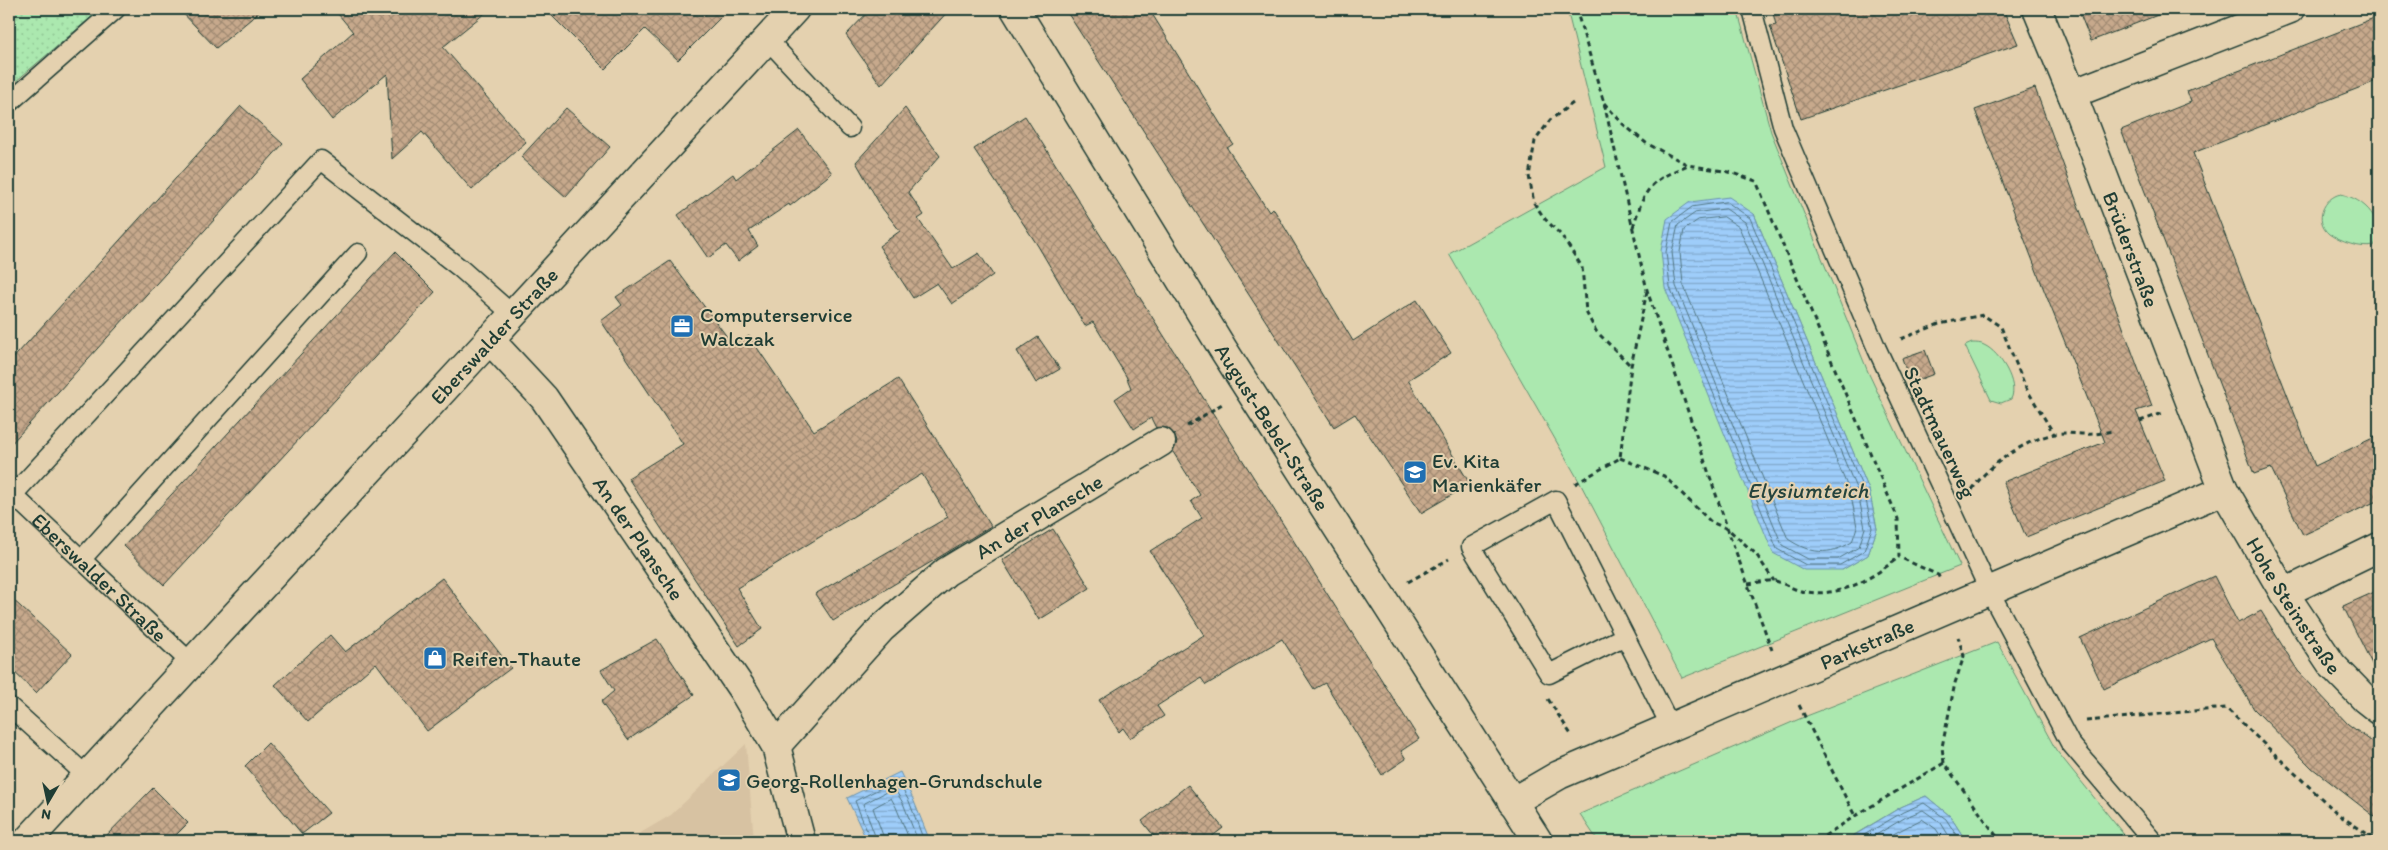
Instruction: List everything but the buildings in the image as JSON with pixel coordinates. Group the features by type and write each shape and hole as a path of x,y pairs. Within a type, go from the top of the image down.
{"street":[{"name":"Eberswalder Straße","path":"27,841 794,9"},
{"name":"August-Bebel-Straße","path":"1015,9 1223,349 1538,841"},
{"name":"Brüderstraße","path":"2037,9 2072,94 2224,490"},
{"path":"2072,94 2290,9"},
{"name":"An der Plansche","path":"489,339 544,398 744,692 776,746 801,841"},
{"name":"An der Plansche","path":"776,746 882,628 946,572 1162,442"},
{"name":"Parkstraße","path":"1512,802 1559,775 1588,762 2224,490"},
{"name":"Hohe Steinstraße","path":"2224,490 2284,593 2332,665 2365,699 2379,710"},
{"path":"2284,593 2379,547"}],"lane":[{"path":"9,103 116,9"},
{"name":"Stadtmauerweg","path":"1752,9 1783,128 1877,349 1989,590 2070,744 2153,841"},
{"path":"766,38 850,128"},
{"path":"11,493 322,160 460,268 512,314"},
{"path":"81,560 358,253"},
{"name":"Eberswalder Straße","path":"11,493 191,662"},
{"path":"1625,636 1549,674 1471,547 1556,500 1625,636 1671,727"},
{"path":"9,706 88,777"}],"path":[{"path":"1576,9 1604,103 1647,290 1769,645"},
{"path":"1573,103 1550,120 1534,141 1529,176 1534,202 1545,219 1562,236 1582,267 1586,312 1596,331 1631,366"},
{"path":"1604,103 1623,124 1646,143 1688,164 1728,172 1756,182 1898,519 1899,557"},
{"path":"1632,229 1642,197 1659,177 1688,164"},
{"path":"1620,458 1631,366 1647,290"},
{"path":"1877,349 1939,324 1983,315 2001,327 2026,388 2054,434"},
{"path":"1162,442 1225,402"},
{"path":"1955,518 1976,484 2003,457 2054,434 2089,435 2114,431"},
{"path":"1620,458 1664,476 1712,522 1728,529 1756,554 1774,581"},
{"path":"1556,500 1579,481 1620,458"},
{"path":"1382,597 1471,547"},
{"path":"1899,557 1938,575"},
{"path":"1748,584 1774,581 1799,591 1819,593 1845,589 1874,577 1899,557"},
{"path":"1964,656 1955,683 1942,747 1944,763 2000,841"},
{"path":"1549,674 1548,699 1588,762"},
{"path":"2064,732 2082,721 2226,708 2339,815 2378,841"},
{"path":"1804,716 1855,816"},
{"path":"1818,841 1855,816 1944,763"}],"shaded area":[{"name":"Georg-Rollenhagen-Grundschule","path":"746,744 754,841 627,841 671,815"}],"green space":[{"path":"9,9 101,9 9,87"},
{"path":"1567,9 1737,9 1771,132 1868,372 1960,566 1682,678 1579,481 1449,254 1606,167","holes":["1754,214 1869,490 1877,529 1868,555 1842,570"]},
{"path":"2341,194 2358,201 2371,212 2378,228 2374,246 2363,247 2345,242 2329,234 2324,229 2321,216 2323,210 2330,200"},
{"path":"1972,343 1981,344 1990,349 2002,361 2012,385 2013,393 2011,399 2001,403 1991,400 1965,346"},
{"path":"1997,642 2056,750 2129,841 1966,841 1950,816 1926,796 1901,807 1844,841 1598,841 1580,814 1804,717"}],"water":[{"name":"Elysiumteich","path":"1729,197 1754,214 1869,490 1877,529 1868,555 1842,570 1804,570 1773,553 1665,288 1661,251 1667,219 1690,202"},
{"path":"900,772 930,841 867,841 847,798"},
{"path":"1926,796 1950,816 1966,841 1845,841 1901,807"}],"place":[{"name":"Computerservice Walczak","path":"682,326"},
{"name":"Ev. Kita Marienkäfer","path":"1415,472"},
{"name":"Reifen-Thaute","path":"435,658"},
{"name":"Georg-Rollenhagen-Grundschule","path":"729,780"}]}
